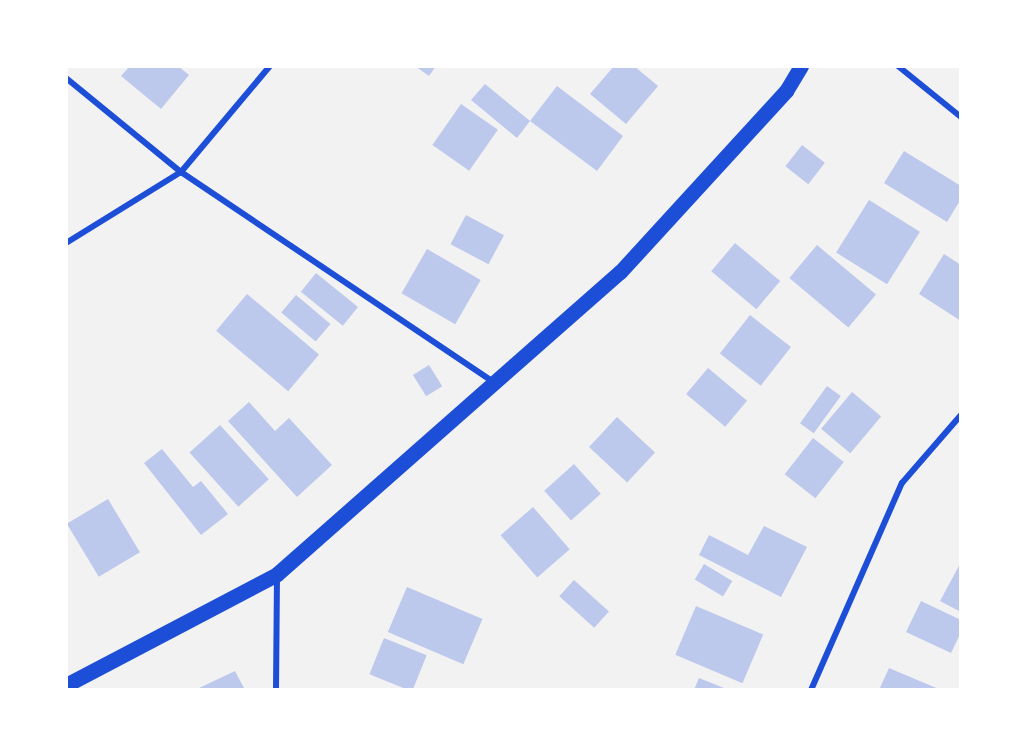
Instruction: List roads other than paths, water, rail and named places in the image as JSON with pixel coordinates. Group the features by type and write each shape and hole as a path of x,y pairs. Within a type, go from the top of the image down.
{"main road":[{"path":"66,685 277,574 620,272 786,91 801,66"}],"street":[{"path":"66,243 181,172 270,66"},
{"path":"898,66 961,117"},
{"path":"66,78 181,172 495,383"},
{"path":"811,690 902,483 961,415"},
{"path":"276,690 277,574"}]}
